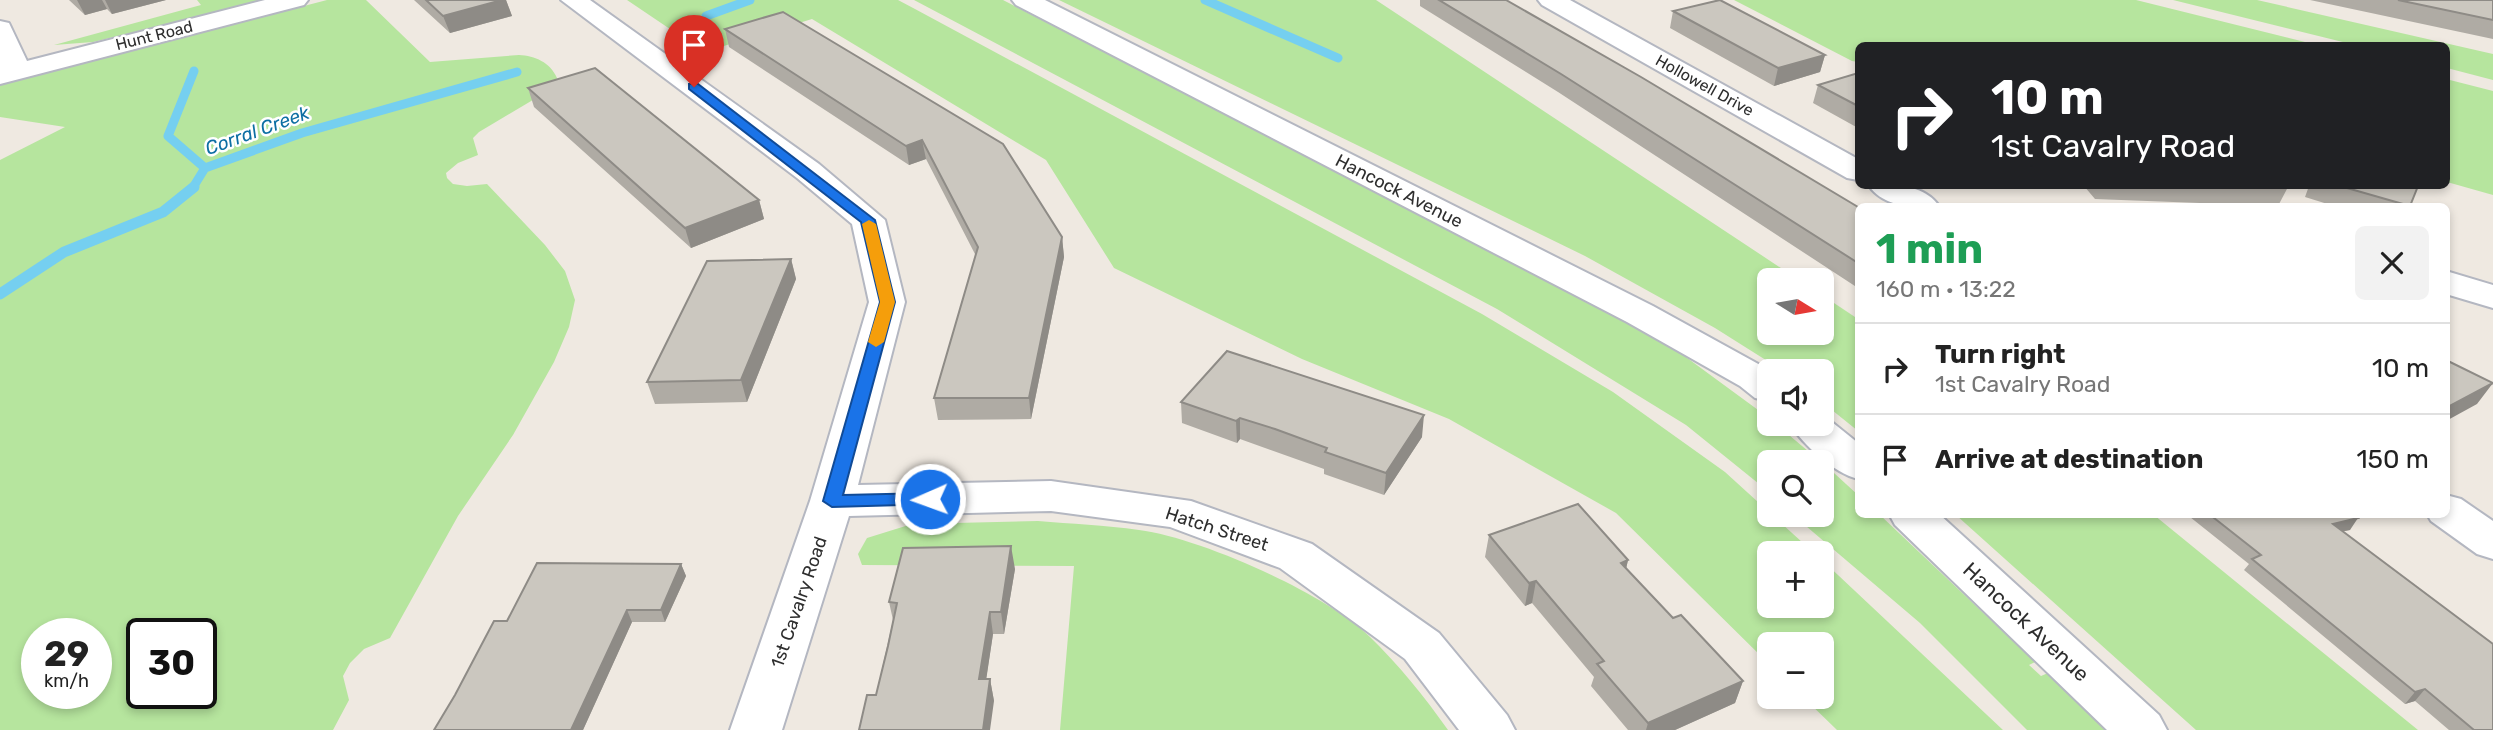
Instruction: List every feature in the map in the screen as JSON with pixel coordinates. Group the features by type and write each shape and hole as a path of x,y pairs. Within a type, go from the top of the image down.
{"street":[{"name":"Hunt Road","path":"6,73 295,0"},
{"name":"1st Cavalry Road","path":"574,0 798,163 868,220 887,302 832,501 756,730"},
{"name":"Hancock Avenue","path":"1025,0 1640,314 1757,379"},
{"name":"Hollowell Drive","path":"1551,0 1855,169"},
{"path":"0,29 13,59 6,73"},
{"path":"1891,189 1917,203"},
{"path":"2450,283 2493,297"},
{"path":"1824,436 1855,462"},
{"name":"Hatch Street","path":"832,501 1051,496 1175,512 1296,556 1422,646 1489,730"},
{"path":"2450,513 2493,543"},
{"name":"Hancock Avenue","path":"1916,518 2141,730"}],"green space":[{"path":"197,0 266,0 93,42 54,45 201,5"},
{"path":"327,0 366,0 430,62 519,55 536,58 554,72 557,78 553,88 479,132 473,138 478,155 458,163 446,173 453,184 487,184 545,245 565,271 575,300 569,327 554,362 513,435 458,516 390,638 364,649 350,663 343,676 349,700 333,730 0,730 0,160 65,127 0,117 0,85"},
{"path":"627,0 898,0 1482,314 1613,392 1725,472 1757,501 1757,527 1785,527 1801,541 1757,541 1757,618 1834,618 1834,571 2003,730 1837,730 1815,709 1834,709 1834,632 1757,632 1757,652 1616,513 1449,419 1302,359 1114,268 1046,160 812,19 704,52"},
{"path":"914,0 1003,0 1463,237 1467,235 1679,352 1757,409 1757,436 1790,436 1807,450 1757,450 1757,482 1686,425 1497,309"},
{"path":"1059,0 1376,0 1781,268 1757,268 1757,345 1834,345 1834,303 1855,317 1855,429 1834,412 1834,359 1764,359 1715,328 1585,256"},
{"path":"1734,0 2136,0 2305,42 1855,42 1855,62"},
{"path":"2173,0 2257,0 2441,42 2343,42"},
{"path":"2450,44 2493,54 2493,80 2450,69"},
{"path":"2450,80 2493,91 2493,195 2450,183"},
{"path":"1834,473 1855,492 1855,518 1883,518 2035,662 2029,665 2041,676 2048,673 2106,730 2027,730 1920,623 1834,550 1834,541 1824,541 1807,527 1834,527"},
{"path":"1959,518 2158,518 2418,730 2196,730"},
{"path":"1038,521 1126,528 1165,535 1227,556 1293,586 1349,619 1369,636 1411,681 1448,730 1060,730 1074,566 862,565 858,554 867,538 912,524"}],"building":[{"path":"426,0 502,0 443,16"},
{"path":"1439,0 1506,0 1855,205 1855,261 1561,74"},
{"path":"1720,0 1825,55 1778,68 1673,11"},
{"path":"2398,0 2493,0 2493,20"},
{"path":"783,12 1003,144 1062,237 1029,398 934,398 978,247 922,140 906,146 725,29"},
{"path":"595,68 759,200 685,228 528,88"},
{"path":"1855,74 1855,104 1818,85"},
{"path":"2350,189 2417,189 2411,203 2400,203"},
{"path":"791,259 741,380 647,382 707,261"},
{"path":"1227,351 1424,415 1386,473 1325,452 1327,448 1275,429 1240,418 1236,421 1181,402"},
{"path":"2450,362 2493,383 2450,406"},
{"path":"1578,504 1628,560 1621,563 1673,618 1681,615 1743,681 1648,723 1597,664 1604,661 1536,581 1529,583 1489,535"},
{"path":"2214,518 2358,518 2333,524 2493,644 2493,730 2474,730 2425,689 2415,692 2252,559 2261,555"},
{"path":"1011,546 1001,612 990,612 979,679 990,679 983,730 859,730 867,695 876,695 888,646 897,603 889,602 903,548"},
{"path":"537,563 681,564 661,610 627,610 571,730 434,730 494,621 507,621"}],"waterway":[{"path":"706,16 750,0"},
{"path":"1205,0 1338,58"},
{"path":"194,71 168,136 205,168"},
{"name":"Corral Creek","path":"205,168 302,133 517,72"},
{"name":"Corral Creek","path":"192,188 205,168"},
{"name":"Corral Creek","path":"0,294 64,252 163,212 192,188"}],"slow traffic":[{"path":"869,224 887,302 876,342"}],"route":[{"path":"694,87 808,171 868,220 887,302 832,501 930,499"}]}
